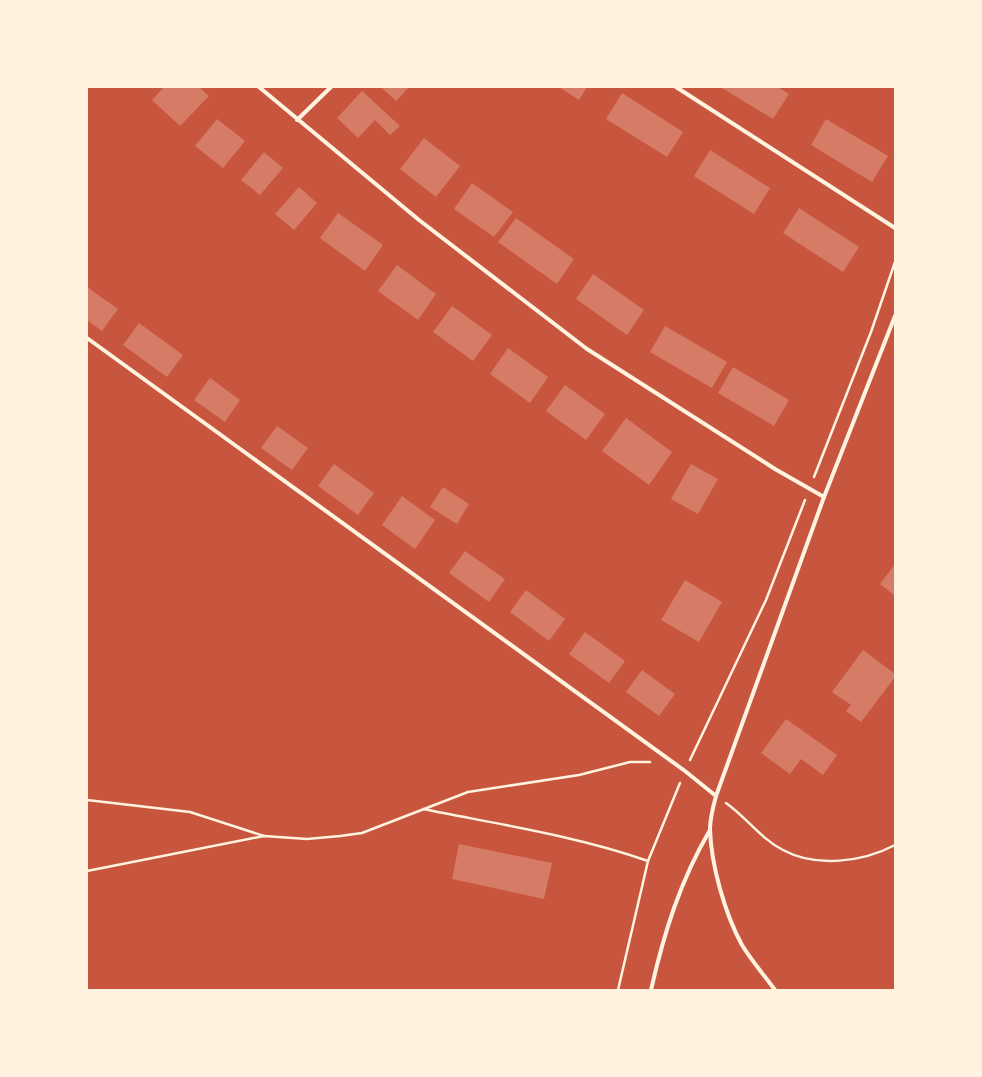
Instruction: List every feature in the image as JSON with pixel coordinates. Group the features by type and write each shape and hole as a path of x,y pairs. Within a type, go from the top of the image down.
{"street":[{"path":"259,87 419,220 587,350 775,469 824,497"},
{"path":"297,120 331,87"},
{"path":"676,87 895,228"},
{"path":"774,990 743,945 733,925 720,889 710,830 712,812 716,796 824,497 895,316"},
{"path":"87,338 685,770 716,796"},
{"path":"651,990 660,949 679,893 710,830"}],"path":[{"path":"618,990 648,860 685,770 766,600 871,332 895,262"},
{"path":"87,800 190,812 264,836 307,839 362,833 468,792 579,775 630,762 655,761"},
{"path":"716,796 735,810 766,839 782,850 797,856 814,860 844,860 865,856 895,845"},
{"path":"423,809 553,835 648,860"},
{"path":"87,871 264,836"}],"building":[{"path":"164,87 199,87 209,96 180,126 152,100"},
{"path":"381,87 409,87 396,101"},
{"path":"559,87 587,87 579,100"},
{"path":"720,87 778,87 789,94 773,119"},
{"path":"362,91 400,126 390,135 375,120 358,138 337,118"},
{"path":"622,93 683,132 667,157 606,119"},
{"path":"217,119 245,141 223,168 195,146"},
{"path":"826,119 888,156 872,182 811,145"},
{"path":"424,138 460,166 436,197 400,169"},
{"path":"710,150 770,188 754,214 694,176"},
{"path":"264,152 283,168 260,195 241,180"},
{"path":"472,183 513,212 494,237 454,209"},
{"path":"299,187 317,203 294,230 275,214"},
{"path":"799,208 859,247 843,272 783,233"},
{"path":"338,213 383,245 365,271 320,238"},
{"path":"516,218 574,259 557,284 498,242"},
{"path":"397,265 436,294 418,320 378,291"},
{"path":"593,274 644,310 627,335 576,299"},
{"path":"87,287 118,309 102,331 87,320"},
{"path":"452,306 492,335 473,361 433,332"},
{"path":"139,323 183,355 167,377 123,345"},
{"path":"665,326 727,362 712,388 650,352"},
{"path":"508,348 548,377 530,403 490,374"},
{"path":"733,367 789,400 774,426 718,393"},
{"path":"210,378 240,400 225,422 194,400"},
{"path":"565,385 605,414 586,440 546,411"},
{"path":"626,418 672,452 649,485 602,451"},
{"path":"277,426 308,448 292,470 261,448"},
{"path":"334,464 374,493 358,515 318,486"},
{"path":"691,464 718,479 698,514 671,499"},
{"path":"443,487 469,504 457,524 430,507"},
{"path":"402,496 435,520 415,549 382,525"},
{"path":"465,551 505,579 489,602 449,573"},
{"path":"895,564 895,596 880,584"},
{"path":"685,580 722,602 699,642 661,620"},
{"path":"526,590 565,619 549,641 510,612"},
{"path":"585,632 625,661 609,683 569,654"},
{"path":"863,650 895,674 895,677 861,722 846,711 851,705 832,692"},
{"path":"642,670 675,694 659,716 626,692"},
{"path":"786,719 837,755 823,775 801,759 790,774 761,753"},
{"path":"459,844 552,863 544,899 452,879"}]}
